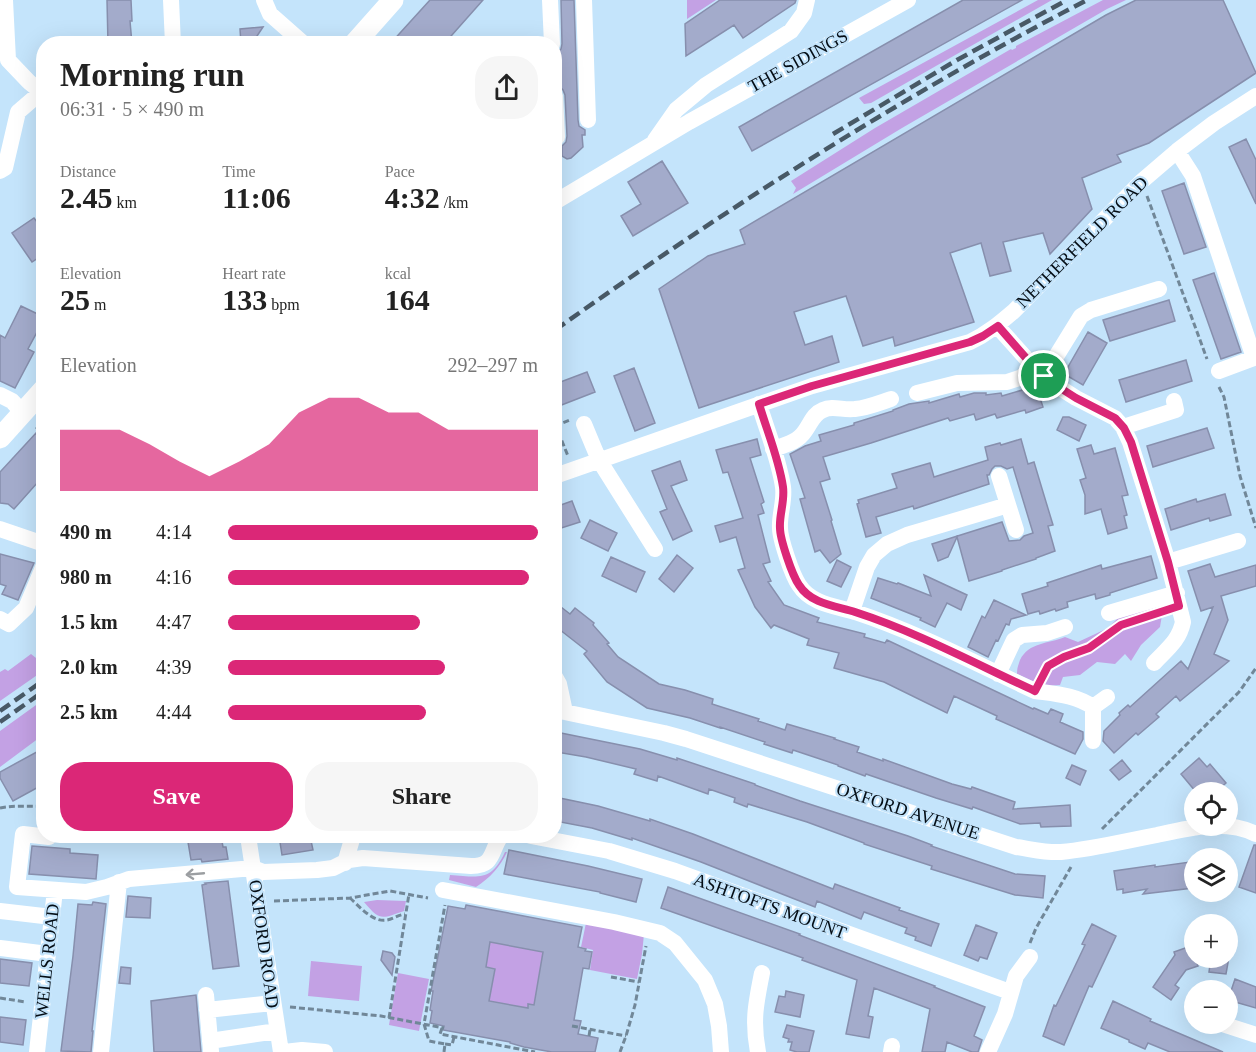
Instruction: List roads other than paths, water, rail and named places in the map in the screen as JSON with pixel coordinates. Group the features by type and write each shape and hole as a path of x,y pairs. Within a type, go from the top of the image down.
{"main road":[{"path":"361,36 393,0"},
{"path":"0,438 36,397"}],"street":[{"path":"4,0 8,60 36,88"},
{"path":"171,0 173,36"},
{"path":"264,0 270,14 295,36"},
{"path":"550,0 552,36"},
{"path":"585,0 588,120"},
{"path":"650,146 676,110 706,85 790,31 804,13 807,0"},
{"name":"THE SIDINGS","path":"562,198 689,122 908,0"},
{"name":"NETHERFIELD ROAD","path":"562,473 812,386 970,342 983,336 998,326 1142,180 1214,123 1256,96"},
{"path":"0,171 5,168 18,112 36,98"},
{"path":"1177,151 1193,176 1254,358 1215,373"},
{"path":"917,393 957,383 1007,382 1039,371 1081,316 1091,310 1159,289"},
{"path":"998,326 1039,371 1076,398 1115,418 1124,428 1131,442 1168,562 1183,622 1177,640 1154,663"},
{"path":"0,395 12,401 22,412"},
{"path":"773,449 800,437 813,417 824,409 831,407 854,410 891,399"},
{"path":"1124,428 1176,410 1174,401"},
{"path":"759,404 784,491 780,528 783,541 799,585 808,595 818,601 894,626 1035,691 1073,698 1093,707"},
{"path":"584,424 599,460 655,549"},
{"path":"999,476 1016,530"},
{"path":"852,611 867,567 874,555 887,544 907,535 1008,505"},
{"path":"1,528 36,540"},
{"path":"1168,562 1238,541"},
{"path":"0,619 9,624 26,608 36,584"},
{"path":"1115,619 1178,600"},
{"path":"13,636 31,617 36,605"},
{"path":"998,674 1014,640 1022,635 1047,633 1065,627"},
{"path":"1093,707 1107,697"},
{"path":"1093,707 1093,741"},
{"name":"OXFORD AVENUE","path":"562,711 686,739 1016,846 1050,851 1082,849 1194,827 1223,826 1256,834"},
{"path":"36,836 23,834 17,887 55,891"},
{"name":"ASHTOFTS MOUNT","path":"562,842 609,851 666,868 1008,991"},
{"name":"OXFORD ROAD","path":"249,843 282,1052"},
{"path":"345,863 351,843"},
{"path":"253,868 262,872 317,870 333,868 350,860 363,858 481,866 489,860 498,843"},
{"name":"WELLS ROAD","path":"37,1052 55,891 86,892 129,879 253,868"},
{"path":"101,1052 119,882"},
{"path":"447,898 614,922 660,933 675,943 705,980 715,1004 721,1052"},
{"path":"0,911 52,917"},
{"path":"0,948 48,954"},
{"path":"988,1052 1005,1014 1008,991 1030,957"},
{"path":"758,1052 754,1015 762,973"},
{"path":"273,1004 207,1003 209,1049 277,1031"},
{"path":"1238,1029 1256,1035"},
{"path":"282,1052 302,1050 325,1052"}],"railway":[{"path":"833,134 957,60 1067,0"},
{"path":"562,325 684,241 882,115 1087,0"},
{"path":"0,711 36,686"},
{"path":"0,722 36,697"}]}
